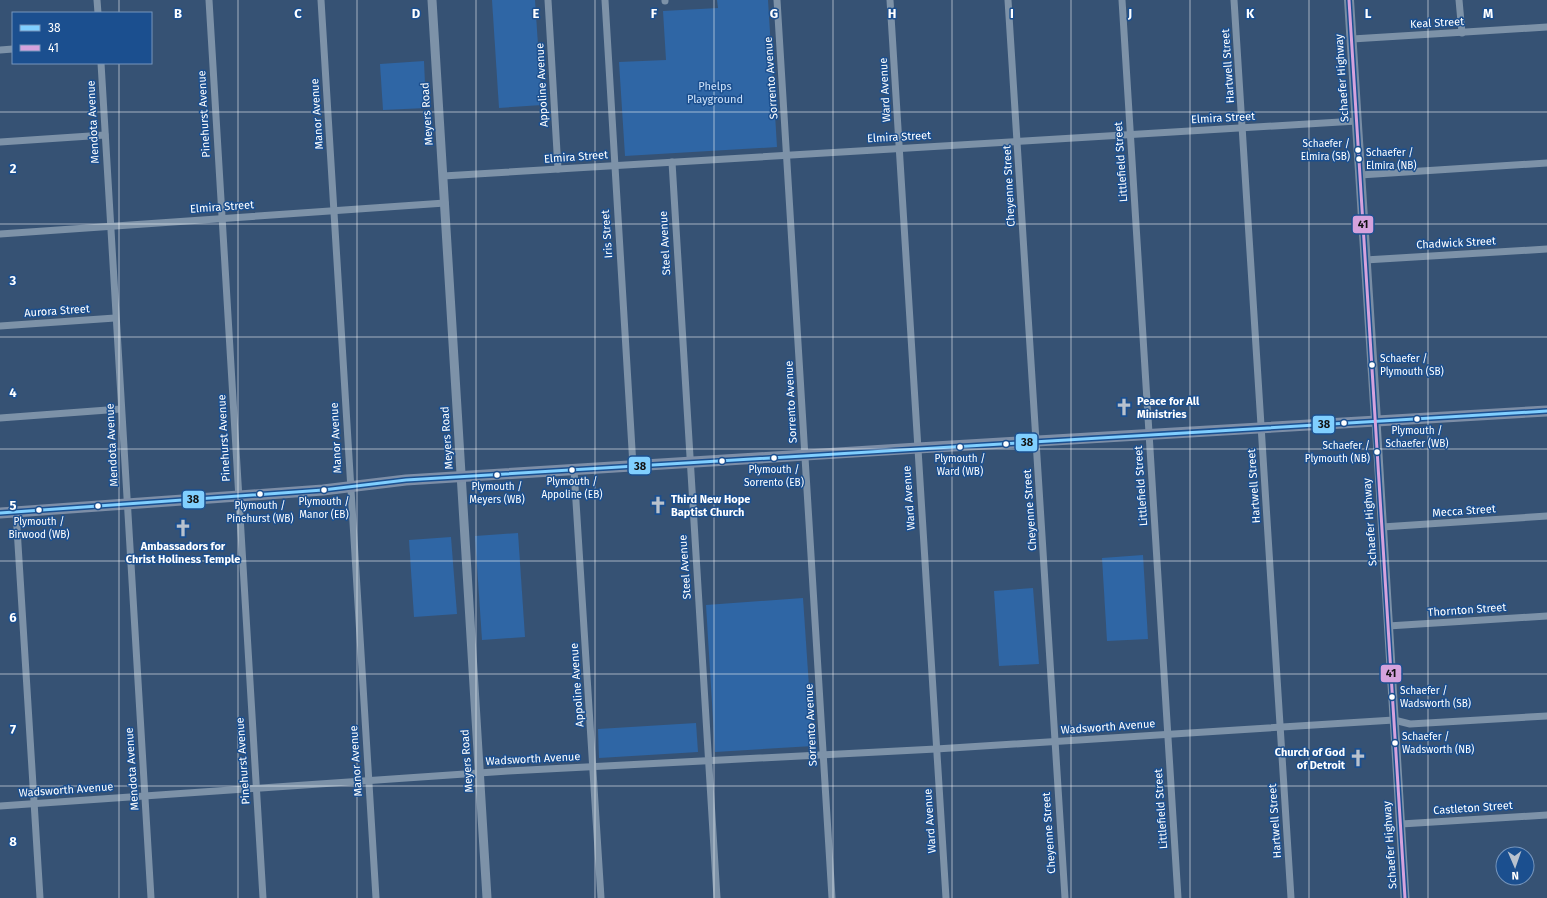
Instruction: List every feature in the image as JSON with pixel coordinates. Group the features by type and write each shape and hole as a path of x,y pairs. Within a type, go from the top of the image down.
{"main road":[{"name":"Schaefer Highway","path":"1349,0 1376,421"},
{"path":"0,513 350,487 406,480 1547,411"}],"street":[{"path":"97,0 98,12"},
{"name":"Pinehurst Avenue","path":"209,0 263,898"},
{"name":"Manor Avenue","path":"321,0 376,898"},
{"name":"Meyers Road","path":"432,0 487,898"},
{"name":"Appoline Avenue","path":"548,0 558,169"},
{"name":"Iris Street","path":"605,0 633,466"},
{"name":"Sorrento Avenue","path":"777,0 832,898"},
{"name":"Ward Avenue","path":"890,0 946,898"},
{"name":"Cheyenne Street","path":"1008,0 1018,141 1064,898"},
{"name":"Littlefield Street","path":"1122,0 1178,898"},
{"name":"Hartwell Street","path":"1234,0 1291,898"},
{"path":"1460,0 1462,32"},
{"name":"Keal Street","path":"1352,39 1547,28"},
{"path":"0,50 12,49"},
{"name":"Mendota Avenue","path":"101,64 126,504 151,898"},
{"name":"Elmira Street","path":"443,176 787,154 1357,121"},
{"path":"0,142 105,135"},
{"name":"Steel Avenue","path":"672,162 717,898"},
{"path":"1360,175 1547,164"},
{"name":"Elmira Street","path":"0,234 445,203"},
{"name":"Chadwick Street","path":"1366,260 1547,249"},
{"name":"Aurora Street","path":"0,326 115,318"},
{"path":"0,418 121,409"},
{"name":"Schaefer Highway","path":"1376,421 1405,898"},
{"name":"Appoline Avenue","path":"574,470 601,898"},
{"path":"16,512 40,898"},
{"name":"Mecca Street","path":"1382,527 1547,516"},
{"name":"Thornton Street","path":"1388,626 1547,616"},
{"name":"Wadsworth Avenue","path":"0,806 479,773 936,749 1394,720 1410,724 1547,716"},
{"name":"Castleton Street","path":"1400,824 1547,815"}],"green space":[{"path":"492,0 535,0 542,105 499,108"},
{"name":"Phelps Playground","path":"717,0 768,0 777,147 625,156 619,62 666,60 663,11 718,8"},
{"path":"424,61 426,108 383,110 380,64"},
{"path":"518,533 525,637 482,640 475,536"},
{"path":"451,537 457,614 414,617 409,540"},
{"path":"1143,555 1148,639 1107,641 1102,558"},
{"path":"1033,588 1039,664 999,666 994,591"},
{"path":"803,598 813,746 715,752 706,605"},
{"path":"696,723 698,752 599,758 598,729"}],"transit line":[{"name":"41","path":"1349,0 1405,898"},
{"name":"38","path":"0,513 323,490 406,480 1547,411"}],"place":[{"name":"Schaefer / Elmira (SB)","path":"1358,150"},
{"name":"Schaefer / Elmira (NB)","path":"1359,159"},
{"name":"Schaefer / Plymouth (SB)","path":"1372,365"},
{"name":"Peace for All Ministries","path":"1124,407"},
{"name":"Plymouth / Schaefer (WB)","path":"1417,419"},
{"name":"Plymouth / Ward (WB)","path":"960,447"},
{"name":"Schaefer / Plymouth (NB)","path":"1377,452"},
{"name":"Plymouth / Sorrento (EB)","path":"774,458"},
{"name":"Plymouth / Appoline (EB)","path":"572,470"},
{"name":"Plymouth / Meyers (WB)","path":"497,475"},
{"name":"Plymouth / Manor (EB)","path":"324,490"},
{"name":"Plymouth / Pinehurst (WB)","path":"260,494"},
{"name":"Third New Hope Baptist Church","path":"658,505"},
{"name":"Plymouth / Birwood (WB)","path":"39,510"},
{"name":"Ambassadors for Christ Holiness Temple","path":"183,528"},
{"name":"Schaefer / Wadsworth (SB)","path":"1392,697"},
{"name":"Schaefer / Wadsworth (NB)","path":"1395,743"},
{"name":"Church of God of Detroit","path":"1358,758"}]}
